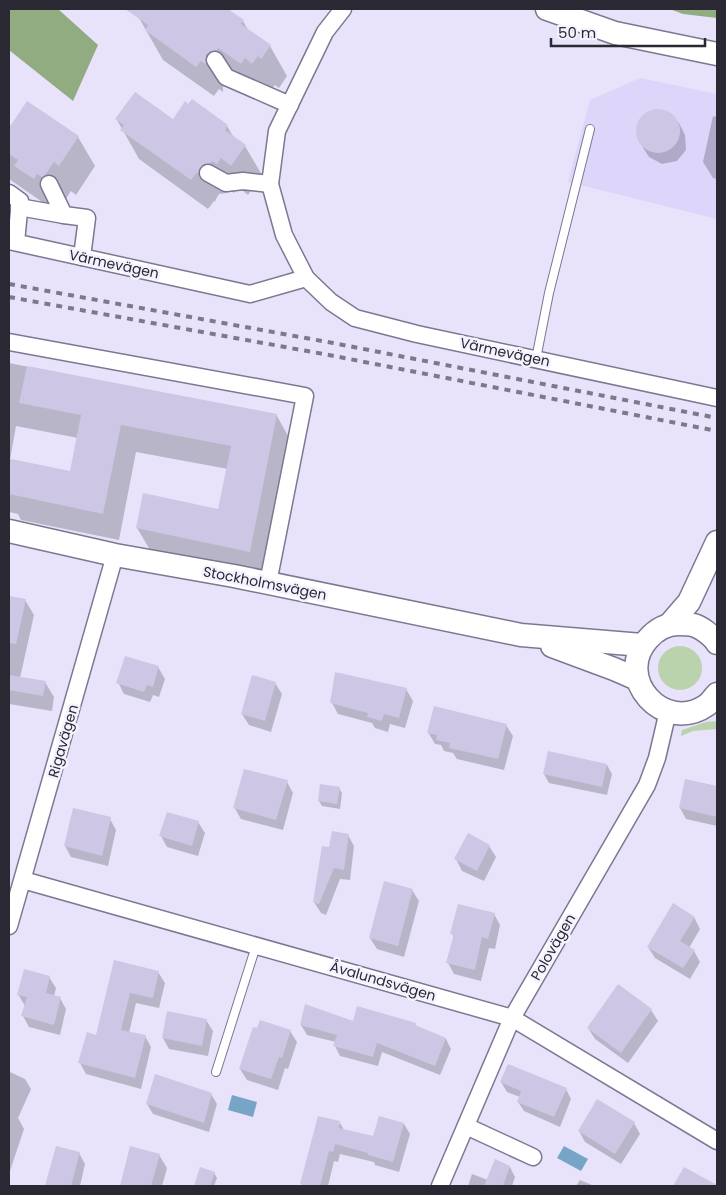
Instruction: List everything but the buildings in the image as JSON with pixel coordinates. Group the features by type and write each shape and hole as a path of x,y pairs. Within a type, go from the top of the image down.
{"main road":[{"path":"547,9 615,33 717,54"},
{"name":"Stockholmsvägen","path":"9,531 115,555 268,583 521,635 642,646"},
{"path":"714,701 695,711 682,713 668,711 654,704 643,693 637,679 636,662 642,646 654,632 670,624 689,602 717,542"},
{"path":"670,624 693,625 716,634"},
{"name":"Stockholmsvägen","path":"521,635 637,679"}],"street":[{"name":"Värmevägen","path":"343,9 325,32 277,130 270,184 284,235 306,278 332,302 355,318 417,334 717,398"},
{"path":"215,60 226,77 290,105"},
{"path":"208,173 226,183 243,181 270,184"},
{"path":"49,184 64,214"},
{"path":"9,193 20,201 12,242"},
{"path":"19,207 87,218 82,257"},
{"name":"Värmevägen","path":"12,242 250,294 306,278"},
{"path":"9,342 305,396 268,583"},
{"name":"Rigavägen","path":"9,926 115,555"},
{"name":"Polovägen","path":"440,1186 512,1018 647,785 657,758 668,711"},
{"name":"Åvalundsvägen","path":"23,880 512,1018 717,1142"},
{"path":"466,1126 533,1157"}],"lane":[{"path":"536,359 549,294 590,129"},
{"path":"216,1072 256,946"}],"shaded area":[{"path":"640,78 717,94 717,219 568,182 590,100"}],"green space":[{"path":"9,9 58,9 98,45 73,101 9,50"},
{"path":"670,9 717,9 717,18 683,14"},
{"path":"680,646 692,650 698,656 702,668 698,680 692,686 680,690 668,686 662,680 658,668 662,656 668,650"},
{"path":"717,721 717,729 693,731 681,736 682,730 706,722"}],"water":[{"path":"232,1095 257,1102 253,1117 228,1110"},
{"path":"564,1146 588,1159 581,1171 557,1158"}],"railway":[{"path":"9,284 333,343 717,418"},
{"path":"9,297 329,355 717,431"}]}
